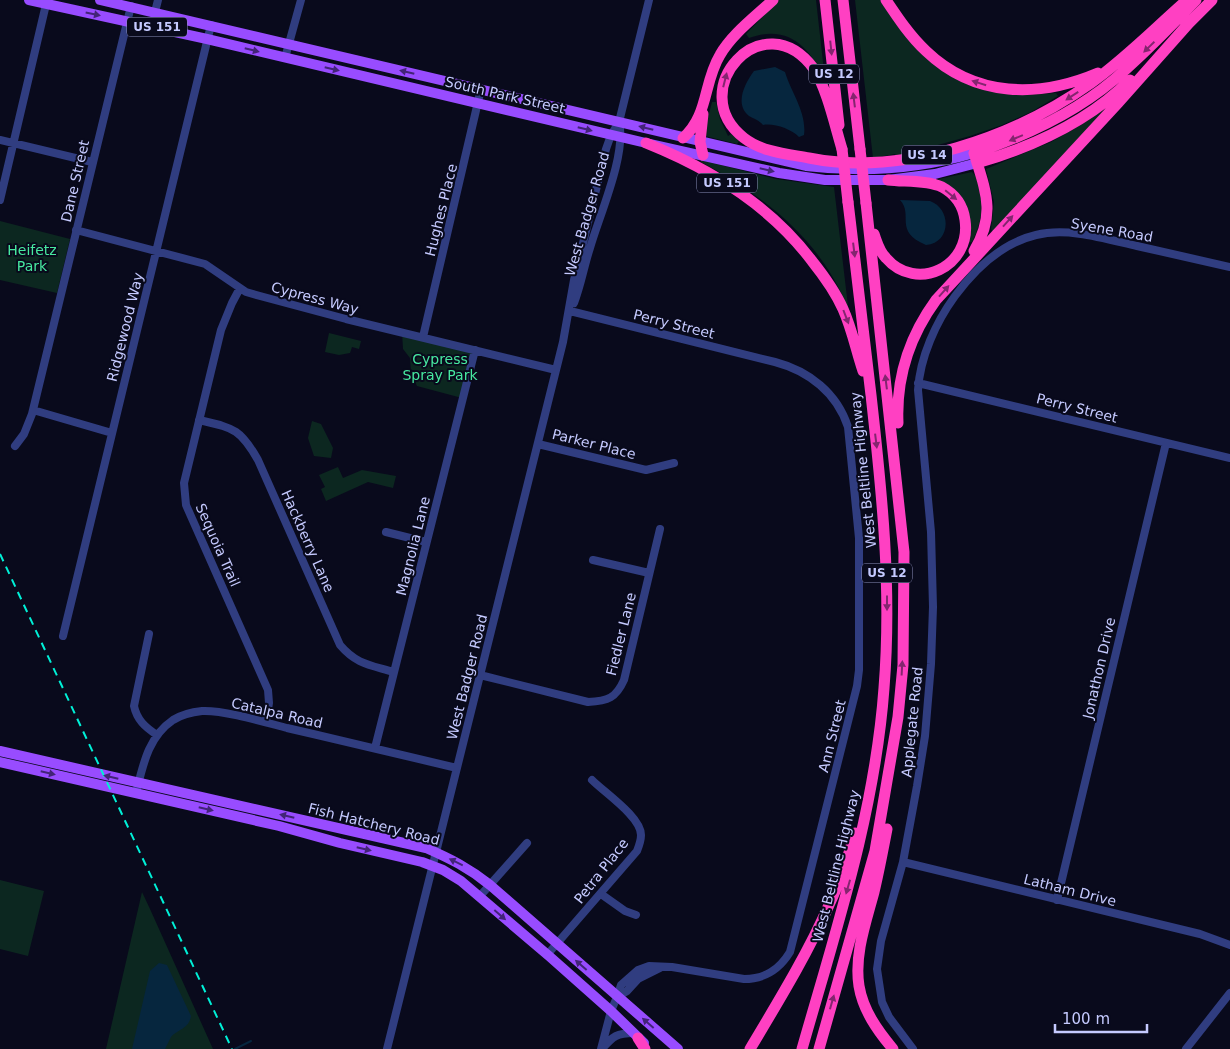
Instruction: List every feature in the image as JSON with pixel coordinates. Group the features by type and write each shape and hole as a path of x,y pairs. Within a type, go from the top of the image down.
{"highway":[{"path":"683,138 692,130 699,118 710,78 720,55 729,41 773,0"},
{"name":"West Beltline Highway","path":"802,1049 860,845 877,754 885,680 887,574 884,523 825,0"},
{"name":"US 12","path":"819,1049 875,851 898,717 903,656 904,552 843,0"},
{"path":"886,0 926,52 955,72 983,84 1016,90 1046,89 1085,78 1111,67"},
{"name":"US 14","path":"842,149 820,82 815,71 801,53 786,44 768,41 749,47 734,60 724,78 722,98 728,119 738,133 757,146 775,152 837,163 876,163 913,158 980,140 1037,116 1075,94 1111,67 1187,0"},
{"name":"US 14","path":"976,158 1043,126 1099,91 1124,72 1196,0"},
{"name":"US 14","path":"976,158 998,157 1047,137 1103,103 1126,85 1212,0"},
{"path":"904,552 897,408 900,377 912,343 929,310 963,270 1118,103 1189,23"},
{"path":"703,155 700,142 704,102"},
{"name":"US 151","path":"646,143 698,167 734,188 756,204 792,236 831,286 842,308 870,393"},
{"path":"963,270 978,245 986,226 988,213 987,199 976,158"},
{"path":"868,220 882,254 892,265 909,272 931,273 938,271 952,261 962,249 966,234 964,214 958,201 951,193 940,186 888,180"},
{"path":"893,1049 880,1033 866,1010 859,987 858,966 859,952 880,868 890,817 898,717"},
{"path":"750,1049 799,967 834,893 856,832 877,754"},
{"path":"745,1049 776,1005"},
{"path":"636,1036 645,1049"}],"main road":[{"name":"South Park Street","path":"29,0 47,2 779,173 838,181 888,180 935,174 976,158"},
{"name":"South Park Street","path":"100,0 125,4 806,166 830,169 876,169 917,166 976,158"},
{"name":"Fish Hatchery Road","path":"0,751 433,866 461,881 480,896 611,1011 649,1049"},
{"name":"Fish Hatchery Road","path":"0,762 137,788 426,848 436,852 469,868 490,885 678,1049"}],"street":[{"path":"155,12 158,0"},
{"path":"285,58 302,0"},
{"name":"West Badger Road","path":"570,311 605,205 619,122 649,0"},
{"path":"0,200 47,2"},
{"name":"Dane Street","path":"15,446 24,434 33,410 127,21 125,4"},
{"name":"Ridgewood Way","path":"63,636 211,25"},
{"name":"Hughes Place","path":"422,337 481,89"},
{"name":"West Badger Road","path":"387,1049 556,370 588,219 606,149 616,136"},
{"path":"0,140 92,162"},
{"name":"Cypress Way","path":"76,230 205,264 240,288 260,296 556,370"},
{"name":"Syene Road","path":"918,383 924,356 934,332 946,309 973,273 1013,244 1035,235 1062,233 1101,238 1230,267"},
{"name":"Sequoia Trail","path":"240,288 224,320 184,483 186,505 268,690 269,704 266,722"},
{"name":"Perry Street","path":"570,311 792,366 807,374 824,389"},
{"name":"Magnolia Lane","path":"375,748 475,350"},
{"name":"Perry Street","path":"918,383 1230,458"},
{"name":"Applegate Road","path":"912,1049 889,1018 882,1002 877,969 881,941 902,862 917,786 925,736 931,664 933,612 930,523 918,383"},
{"name":"Ann Street","path":"602,1049 611,1011 618,997 621,985 633,973 649,966 672,967 754,979 769,974 778,968 787,956 793,943 857,686 859,670 859,538 849,434 844,414 824,389"},
{"path":"33,410 112,433"},
{"name":"Hackberry Lane","path":"199,420 228,428 247,441 258,460 340,645 349,656 363,664 394,672"},
{"name":"Jonathon Drive","path":"1056,900 1166,443"},
{"name":"Parker Place","path":"538,444 646,470 674,463"},
{"name":"Fiedler Lane","path":"480,675 588,702 602,702 612,697 619,690 624,680 660,529"},
{"path":"386,532 426,542"},
{"path":"593,560 650,572"},
{"path":"149,634 134,706 136,716 148,729 157,735"},
{"name":"Catalpa Road","path":"137,788 147,752 157,735 174,719 202,711 266,722 457,768"},
{"name":"Petra Place","path":"548,955 637,851 641,834 638,824 630,814 592,780"},
{"path":"480,896 527,842"},
{"name":"Latham Drive","path":"902,862 1200,934 1230,945"},
{"path":"601,894 625,911 636,915"},
{"path":"1186,1049 1230,993"},
{"path":"602,1049 617,1034 636,1036"}],"green space":[{"path":"779,0 816,0 825,80 812,58 796,41 776,34 763,34 749,38 746,34"},
{"path":"855,0 881,0 923,54 1008,94 1056,93 1058,96 1031,112 970,136 896,157 895,154 873,158"},
{"path":"712,102 716,102 720,119 728,136 731,134 739,141 737,144 705,136"},
{"path":"1104,110 993,232 991,229 994,202 986,169 1051,142"},
{"path":"701,160 776,179 834,187 848,306 822,260 787,221 746,189 701,162"},
{"path":"972,172 981,188 982,207 976,234 972,242 968,243 971,231 970,218 938,181 939,179"},
{"name":"Heifetz Park","path":"0,221 70,239 57,293 0,280"},
{"name":"Cypress Spray Park","path":"402,332 475,350 462,398 417,386 411,373 410,358 403,349"},
{"path":"329,333 361,341 359,349 352,347 350,353 339,355 325,352"},
{"path":"312,421 321,424 333,448 331,458 314,456 308,438"},
{"path":"338,467 343,478 362,470 396,476 393,488 368,482 326,501 321,489 325,487 319,475"},
{"path":"0,880 44,891 28,956 0,949"},
{"path":"142,892 150,909 213,1049 106,1049"}],"water":[{"path":"775,67 785,72 801,111 804,135 799,137 792,131 782,127 763,125 749,116 742,106 742,94 747,81 754,71"},
{"path":"900,200 930,201 937,205 942,211 946,225 940,238 934,243 926,245 916,240 907,229 904,206"},
{"path":"159,963 167,965 191,1016 190,1020 186,1026 171,1037 165,1049 132,1049 150,971"}],"waterway":[{"path":"235,1049 251,1041"}],"railway":[{"path":"0,554 232,1049"}]}
